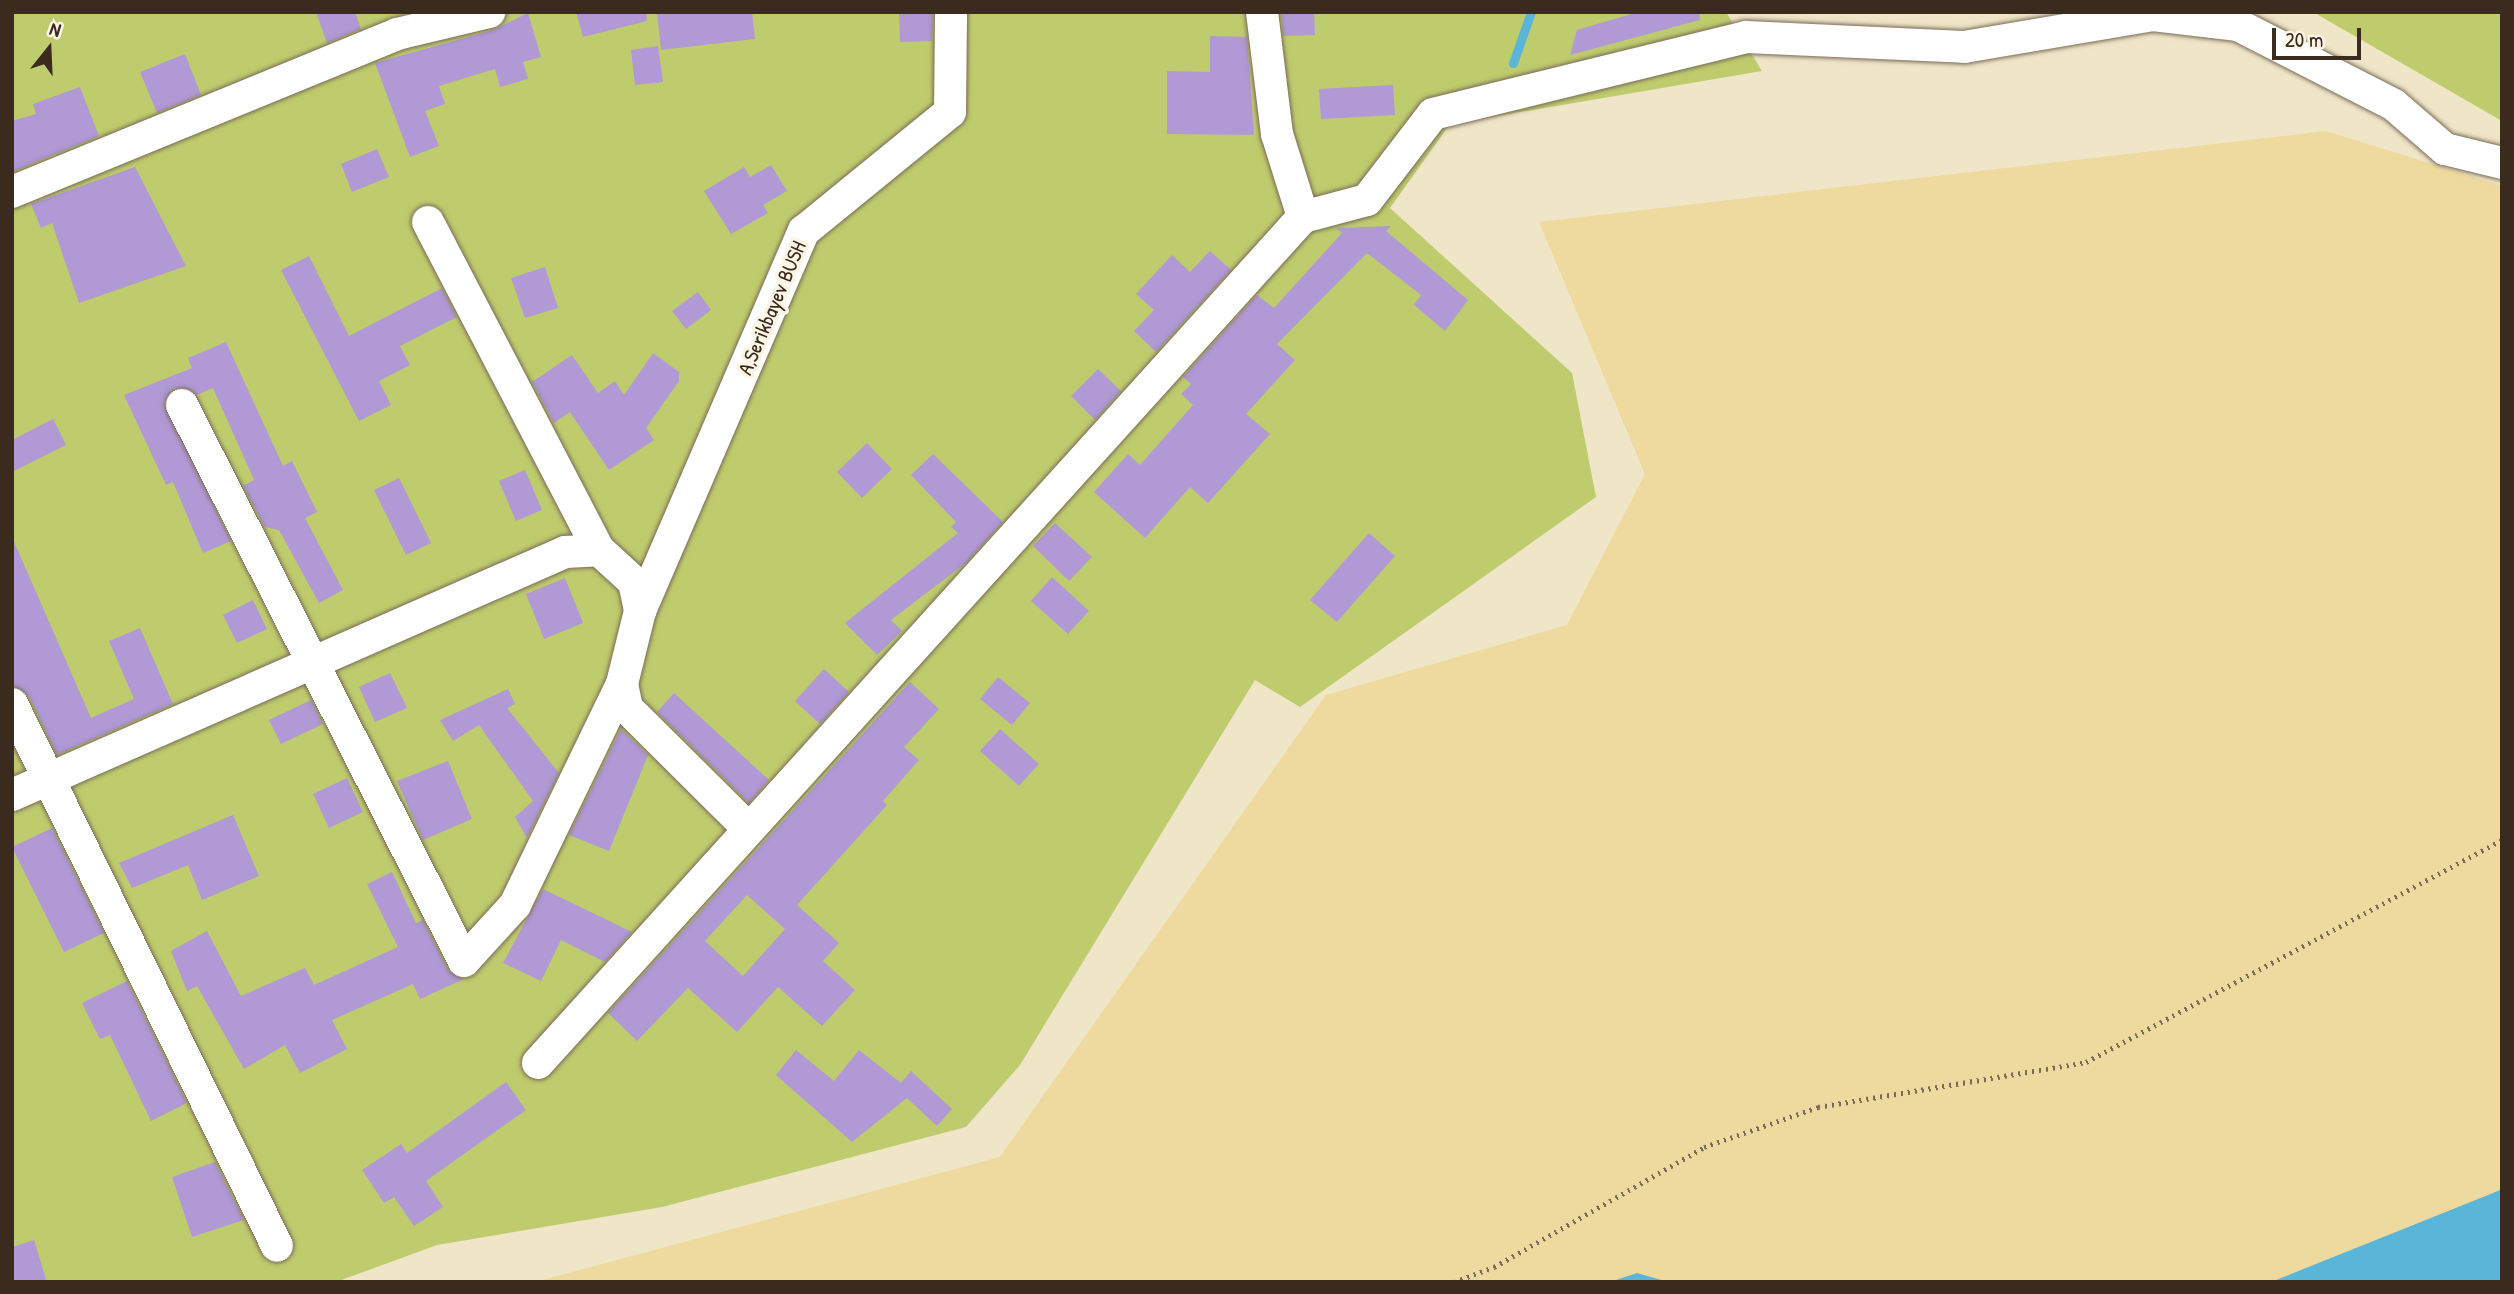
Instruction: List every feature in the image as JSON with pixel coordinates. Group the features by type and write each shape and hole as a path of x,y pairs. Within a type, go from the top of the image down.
{"street":[{"path":"12,191 397,34 489,12"},
{"name":"A,Serikbayev BUSH","path":"640,611 804,231 950,112 951,12"},
{"path":"1262,12 1277,134 1303,217"},
{"path":"538,1063 747,827 1303,217 1367,200 1433,114 1493,96 1746,37 1964,47 2153,15 2238,25 2395,105 2445,149 2502,163"},
{"path":"182,405 464,961 515,905 622,684 640,611 634,582 598,550 428,222"},
{"path":"12,794 310,660 565,552 598,550"},
{"path":"622,684 627,708 747,827"},
{"path":"12,704 277,1246"}],"path":[{"path":"1454,1282 1494,1267 1704,1147 1818,1107 2086,1062 2502,841"}],"green space":[{"path":"12,12 1726,12 1762,71 1450,124 1390,208 1572,373 1596,497 1300,707 1255,680 1020,1065 966,1127 662,1207 437,1245 336,1282 12,1282"},
{"path":"2313,12 2502,12 2502,121"}],"sand":[{"path":"2326,131 2502,186 2502,1282 535,1282 1000,1157 1326,695 1567,625 1645,474 1539,222"}],"water":[{"path":"2502,1189 2502,1282 2271,1282 2493,1193"},
{"path":"1637,1273 1668,1282 1610,1282"}],"building":[{"path":"316,12 355,12 361,29 327,43"},
{"path":"576,12 646,12 647,21 583,37"},
{"path":"657,12 752,12 755,39 661,50"},
{"path":"899,12 933,12 932,41 900,42"},
{"path":"1281,12 1314,12 1315,35 1283,36"},
{"path":"1638,12 1699,12 1700,20 1570,55 1577,30"},
{"path":"528,13 541,57 523,62 528,79 500,87 495,69 439,86 445,104 425,111 439,146 410,157 375,63 493,30"},
{"path":"1210,36 1247,37 1254,135 1167,134 1167,71 1210,72"},
{"path":"658,46 663,82 635,85 631,50"},
{"path":"185,54 201,95 157,113 140,72"},
{"path":"1393,85 1395,115 1321,119 1319,89"},
{"path":"80,87 99,136 12,172 12,121 36,114 33,104"},
{"path":"377,149 389,177 352,192 341,164"},
{"path":"771,165 787,191 763,205 768,213 731,234 704,191 744,167 750,177"},
{"path":"135,167 186,266 79,303 52,223 41,228 31,204"},
{"path":"1391,226 1386,231 1468,300 1445,331 1414,305 1421,295 1367,253 1277,344 1295,360 1246,414 1270,434 1208,503 1190,487 1145,538 1094,492 1128,454 1140,465 1193,405 1181,394 1191,384 1183,377 1257,295 1274,308 1342,233 1336,228"},
{"path":"1210,251 1231,270 1156,352 1134,331 1154,310 1136,294 1172,255 1190,272"},
{"path":"309,256 349,336 442,288 457,317 400,346 410,365 379,381 391,405 359,421 281,270"},
{"path":"545,267 558,308 525,318 511,278"},
{"path":"698,292 711,310 686,329 672,311"},
{"path":"226,342 283,466 292,461 317,512 305,518 343,590 319,603 279,530 265,527 243,486 254,480 213,388 197,395 174,388 164,403 231,541 203,553 173,482 166,485 124,395 192,368 188,358"},
{"path":"653,353 679,372 679,381 646,428 654,440 609,470 570,412 554,423 532,382 572,355 598,393 615,381 624,395"},
{"path":"1098,369 1121,391 1095,420 1071,396"},
{"path":"53,419 66,445 12,472 12,440"},
{"path":"867,443 892,469 862,498 837,472"},
{"path":"933,454 1003,522 967,562 891,620 902,631 877,655 845,623 958,533 951,527 956,522 911,475"},
{"path":"525,470 542,510 516,521 499,481"},
{"path":"399,478 431,543 406,555 374,490"},
{"path":"1055,523 1092,557 1069,581 1033,546"},
{"path":"1369,533 1395,556 1337,622 1310,600"},
{"path":"12,537 91,718 134,699 109,641 140,628 173,704 57,755 29,696 12,686"},
{"path":"1052,577 1089,611 1068,634 1031,601"},
{"path":"565,578 583,623 544,639 526,594"},
{"path":"253,600 267,629 237,643 223,615"},
{"path":"824,669 849,692 820,724 795,701"},
{"path":"390,673 407,708 375,722 359,687"},
{"path":"998,677 1030,703 1012,725 980,699"},
{"path":"910,682 939,709 904,747 919,760 883,801 887,805 797,905 839,943 823,961 855,990 822,1026 778,987 737,1032 688,988 637,1041 608,1013","holes":["747,895 785,929 743,976 705,941"]},
{"path":"508,689 515,704 507,708 559,773 527,838 515,817 533,801 479,725 453,741 440,720"},
{"path":"674,693 769,780 749,803 657,712"},
{"path":"311,700 323,724 281,744 269,720"},
{"path":"621,729 648,755 609,851 569,835"},
{"path":"1000,729 1039,764 1019,786 980,751"},
{"path":"448,761 472,819 423,840 397,781"},
{"path":"347,778 363,812 329,828 313,794"},
{"path":"233,815 259,876 202,900 188,865 132,888 119,863"},
{"path":"52,828 104,933 64,952 12,847"},
{"path":"392,872 416,923 423,920 448,970 464,979 420,999 413,984 332,1020 347,1049 300,1073 285,1045 244,1069 197,986 187,991 171,951 207,931 241,996 305,968 314,985 398,947 367,884"},
{"path":"543,889 632,932 605,962 561,940 541,981 503,963"},
{"path":"127,981 187,1103 151,1121 110,1035 100,1039 82,1003"},
{"path":"796,1050 834,1081 859,1050 901,1083 911,1071 952,1109 937,1126 907,1098 852,1142 776,1075"},
{"path":"506,1082 526,1110 426,1181 443,1207 414,1226 394,1197 384,1203 362,1170 401,1144 407,1153"},
{"path":"215,1162 244,1220 192,1237 172,1177"},
{"path":"34,1240 47,1282 12,1282 12,1247"}],"waterway":[{"path":"1513,63 1531,12"}]}
